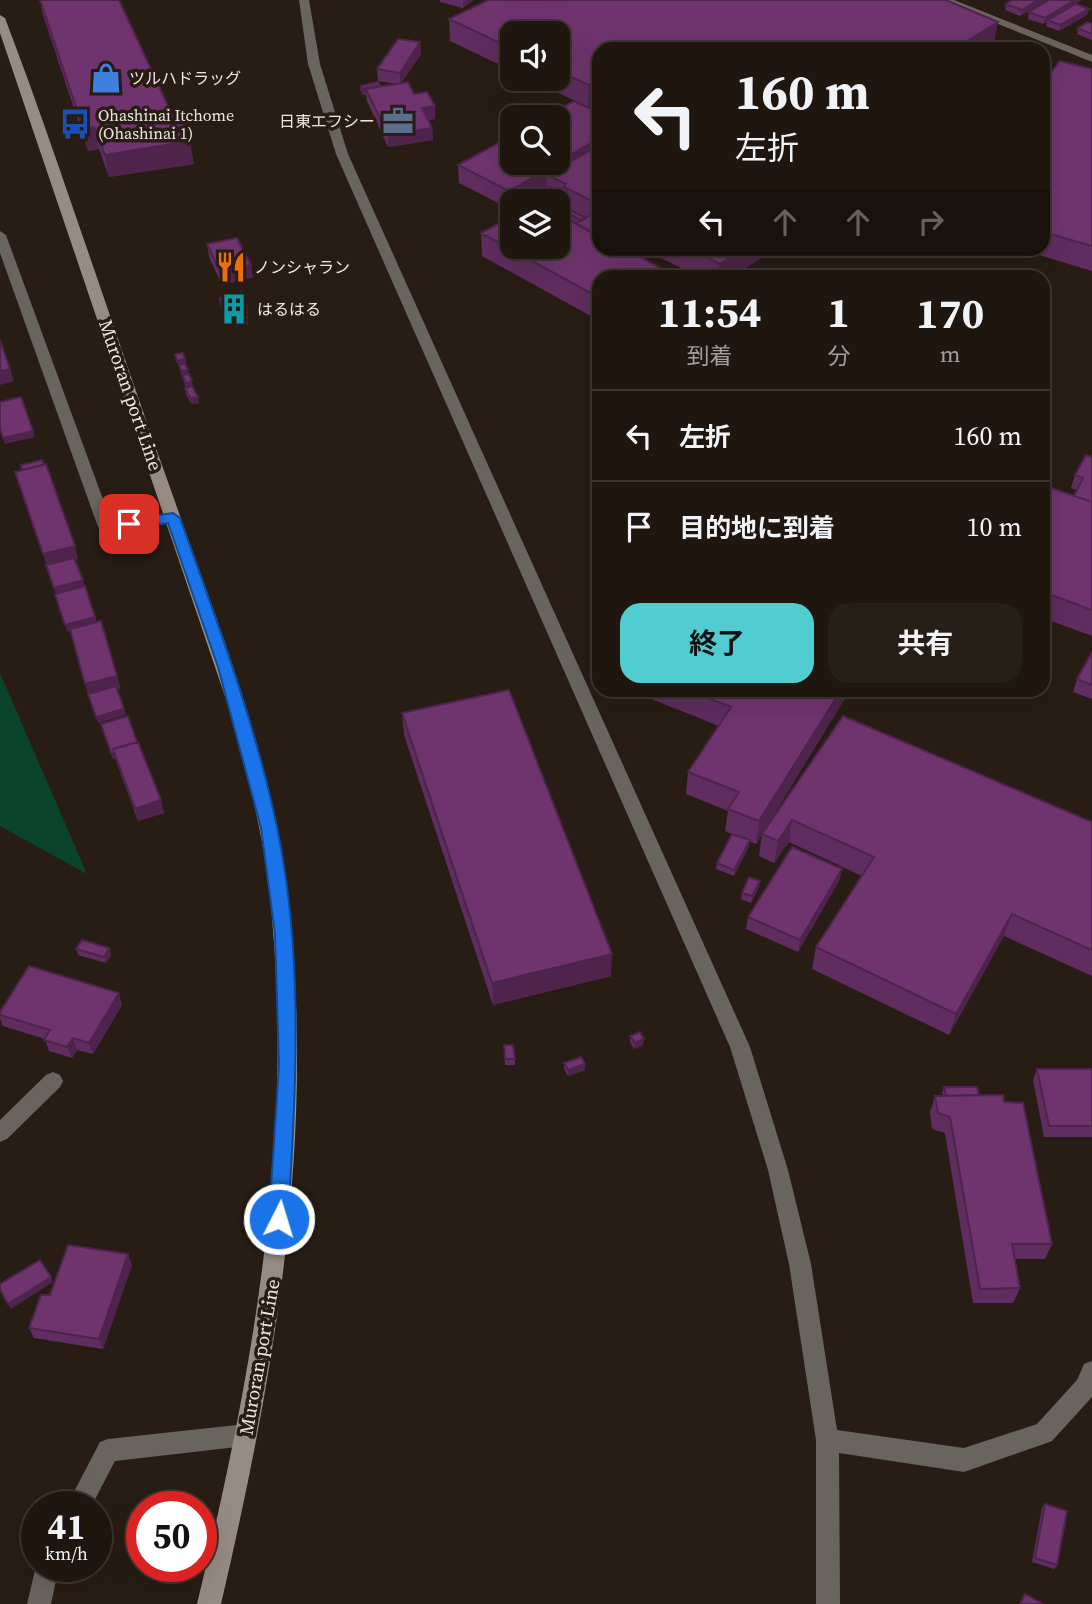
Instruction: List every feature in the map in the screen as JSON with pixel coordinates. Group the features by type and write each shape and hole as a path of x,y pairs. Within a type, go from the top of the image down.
{"main road":[{"name":"Muroran port Line","path":"0,18 4,38 226,667 269,828 284,934 288,1065 275,1266 246,1435 209,1604"}],"street":[{"path":"304,0 314,64 342,154 740,1047 778,1170 800,1264 827,1440 828,1604"},
{"path":"944,0 1049,42"},
{"path":"1050,42 1092,59"},
{"path":"0,234 106,527 173,518"},
{"path":"0,1133 53,1081"},
{"path":"827,1440 964,1460 1044,1433 1085,1388 1092,1372"},
{"path":"86,1491 108,1450 246,1435"},
{"path":"39,1604 44,1582"}],"green space":[{"path":"0,673 87,874 0,826"}],"building":[{"name":"ツルハドラッグ","path":"40,0 119,0 174,119 183,118 190,141 105,155 94,127 83,128"},
{"path":"488,0 946,0 998,22 965,42 592,42 592,83 589,85 570,76 570,21 500,21 500,43 449,19"},
{"path":"1012,0 1038,0 1022,10 1006,4"},
{"path":"1049,0 1074,0 1045,18 1029,12"},
{"path":"1076,4 1089,9 1060,25 1048,20"},
{"path":"1088,22 1092,24 1092,34 1078,28"},
{"path":"398,39 420,42 400,73 377,69"},
{"path":"1060,61 1092,69 1092,246 1050,234 1050,74"},
{"path":"378,82 380,85 361,89 361,86"},
{"path":"408,82 414,94 427,92 435,106 422,108 432,128 388,135 366,89"},
{"path":"574,101 592,109 592,142 570,155 570,105 566,105"},
{"path":"500,142 500,175 537,175 512,189 505,189 458,165"},
{"path":"592,149 592,201 564,187 566,184 547,175 570,175 570,162"},
{"path":"570,212 586,218 581,220 570,214"},
{"path":"592,214 592,233 576,224"},
{"path":"570,220 592,232 592,256 638,256 665,270 592,270 592,294 529,259 570,259"},
{"path":"500,223 500,243 481,233"},
{"path":"237,238 251,265 220,272 207,244"},
{"path":"704,256 732,256 720,264"},
{"path":"242,292 247,307 223,313 220,298"},
{"path":"244,310 247,318 235,321 231,314"},
{"path":"0,340 10,369 0,371"},
{"path":"183,353 185,359 177,361 175,354"},
{"path":"185,364 188,370 181,371 179,365"},
{"path":"189,374 192,381 186,383 182,375"},
{"path":"192,386 198,397 190,398 185,388"},
{"path":"21,397 33,431 3,438 0,428 0,402"},
{"path":"1086,455 1092,457 1092,502 1074,496 1083,478 1075,475"},
{"path":"42,460 44,465 22,470 21,465"},
{"path":"46,464 75,546 43,554 15,472"},
{"path":"1050,487 1092,502 1092,610 1050,595"},
{"path":"74,558 83,580 54,588 46,565"},
{"path":"85,586 95,617 65,625 55,594"},
{"path":"101,621 117,676 85,684 70,629"},
{"path":"1092,652 1092,685 1077,679"},
{"path":"116,686 124,709 96,717 88,694"},
{"path":"509,690 612,954 492,983 402,713"},
{"path":"706,697 837,697 759,821 728,809 739,792 688,772 731,707"},
{"path":"128,716 137,742 113,749 114,752 111,753 101,724"},
{"path":"843,716 1092,822 1092,950 1012,914 956,1014 816,947 874,857 792,820 778,841 762,834"},
{"path":"138,742 161,800 135,809 113,749"},
{"path":"732,834 750,840 734,870 717,863"},
{"path":"792,847 842,869 800,940 748,917"},
{"path":"749,877 760,881 752,896 742,893"},
{"path":"82,940 109,948 104,957 76,949"},
{"path":"29,966 119,993 89,1043 73,1038 67,1047 44,1040 50,1030 0,1015"},
{"path":"640,1032 644,1039 635,1043 630,1036"},
{"path":"504,1045 513,1045 515,1059 505,1059"},
{"path":"581,1057 585,1064 568,1070 564,1063"},
{"path":"1037,1069 1092,1069 1092,1126 1049,1126"},
{"path":"944,1087 977,1087 979,1095 946,1096"},
{"path":"1003,1095 1004,1102 1023,1103 1052,1244 1012,1244 1020,1288 980,1289 950,1117 938,1113 935,1096"},
{"path":"68,1245 128,1254 99,1339 29,1328 41,1295 50,1295"},
{"path":"40,1260 51,1277 8,1304 0,1290 0,1284"},
{"path":"1045,1504 1067,1511 1057,1565 1035,1558"},
{"path":"1025,1594 1043,1604 1020,1604"}],"place":[{"name":"ツルハドラッグ","path":"106,78"},
{"name":"日東エフシー","path":"398,121"},
{"name":"Ohashinai Itchome (Ohashinai 1)","path":"75,124"},
{"name":"ノンシャラン","path":"231,267"},
{"name":"はるはる","path":"234,309"}],"route":[{"path":"129,524 173,518 226,667 269,828 284,934 288,1065 279,1219"}]}
